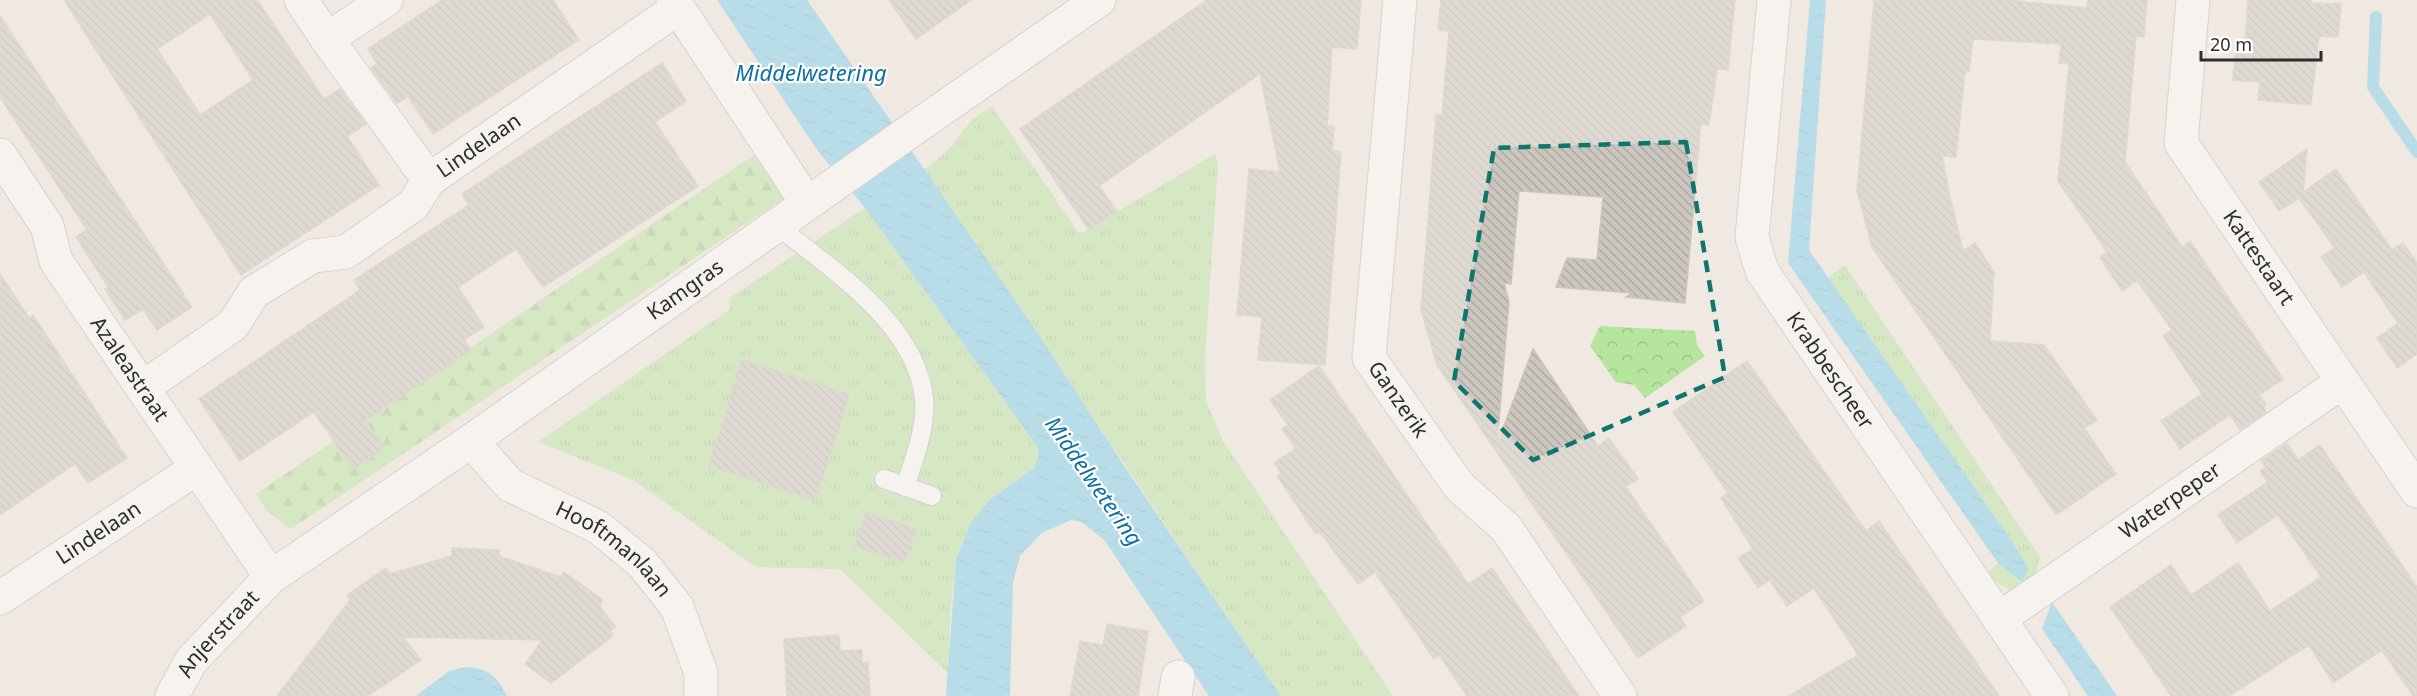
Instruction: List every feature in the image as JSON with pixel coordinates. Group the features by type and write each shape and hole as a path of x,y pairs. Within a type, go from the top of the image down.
{"street":[{"path":"301,0 429,180"},
{"path":"327,39 386,0"},
{"name":"Kamgras","path":"271,577 471,441 1099,0"},
{"name":"Ganzerik","path":"1400,0 1369,358 1459,486 1506,528 1620,696"},
{"name":"Krabbescheer","path":"1774,0 1752,237 1762,272 2052,696"},
{"name":"Kattestaart","path":"2193,0 2181,142 2417,491"},
{"path":"675,4 820,194"},
{"name":"Lindelaan","path":"144,387 233,325 254,292 313,256 346,252 413,205 429,180 675,4"},
{"name":"Azaleastraat","path":"0,154 47,226 56,261 144,387 271,577"},
{"name":"Waterpeper","path":"1999,619 2342,382"},
{"name":"Hooftmanlaan","path":"471,441 510,485 598,527 642,563 677,606 701,673 701,696"},
{"name":"Lindelaan","path":"0,598 197,468"},
{"name":"Anjerstraat","path":"172,696 191,661 271,577"}],"lane":[{"path":"776,225 868,299 896,332 916,366 924,399 920,438 905,487"},
{"path":"884,479 932,496"}],"highlighted area":[{"path":"1686,142 1725,377 1533,460 1454,381 1494,148"}],"green space":[{"path":"992,106 1077,231 1081,233 1215,154 1218,164 1205,357 1206,401 1223,441 1393,696 1281,696 924,170 946,152 973,119"},
{"path":"764,148 790,194 291,529 267,511 256,494"},
{"path":"865,208 1037,446 1036,464 1031,471 990,499 965,536 959,554 952,594 948,673 840,569 756,567 633,480 538,442 729,310 730,298"},
{"path":"1845,265 2040,557 2035,577 2012,591 1984,575 1998,563 2022,582 2029,569 1827,278"},
{"path":"1600,326 1695,331 1697,345 1705,356 1645,398 1634,385 1616,382 1590,346"}],"water":[{"name":"Middelwetering","path":"717,0 807,0 1037,332 1127,470 1281,696 1209,696 1105,541 1082,522 1071,520 1042,533 1020,556 1013,583 1010,696 946,696 956,559 971,523 989,500 1034,468 1039,454 1037,446 865,208 818,151"},
{"path":"1810,0 1826,0 1809,250 2013,543 2029,569 2022,582 1998,563 1788,263"},
{"path":"2052,602 2117,696 2088,696 2042,629"},
{"path":"466,667 487,672 499,683 507,696 416,696 449,671"}],"building":[{"path":"64,0 257,0 324,99 340,89 366,124 347,136 379,185 241,275","holes":["210,14 253,80 200,115 157,49"]},
{"path":"442,0 553,0 579,40 433,134 408,96 397,103 371,68 377,64 368,49"},
{"path":"889,0 971,0 916,39"},
{"path":"1207,0 1361,0 1357,49 1332,47 1327,126 1334,127 1332,151 1341,152 1325,365 1258,360 1262,317 1237,315 1249,169 1280,172 1260,74 1099,186 1117,211 1089,230 1020,129"},
{"path":"1441,0 1735,0 1728,70 1717,69 1709,125 1701,124 1685,303 1626,297 1632,293 1556,287 1567,258 1597,260 1603,197 1519,191 1511,284 1504,283 1509,302 1497,444 1533,349 1598,446 1609,438 1638,479 1626,487 1704,601 1680,617 1686,626 1638,658 1437,365 1421,310 1436,115 1442,115 1449,31 1438,30"},
{"path":"1874,0 2006,0 2087,8 2088,0 2147,0 2144,37 2136,36 2125,162 2182,247 2190,241 2283,379 2259,395 2266,405 2263,407 2266,412 2240,430 2230,415 2180,449 2161,421 2202,394 2163,336 2172,330 2137,280 2122,291 2100,258 2107,252 2058,181 2069,64 2059,63 2061,44 1973,39 1969,72 1965,71 1956,157 1942,156 1963,251 1975,243 1994,272 1990,341 2044,345 2097,420 2084,428 2116,474 2056,515 1872,247 1857,191"},
{"path":"2248,0 2311,0 2311,3 2341,4 2338,37 2319,36 2311,105 2258,100 2260,82 2233,80 2236,41 2245,42"},
{"path":"0,16 192,307 157,330 143,309 125,320 105,289 108,287 76,237 87,230 0,97"},
{"path":"662,63 686,101 655,122 698,186 543,287 516,249 458,287 484,327 464,340 471,350 365,420 384,448 353,469 314,412 240,461 199,399 360,290 354,280 469,205 462,194"},
{"path":"2307,149 2303,192 2336,169 2392,250 2403,243 2417,263 2417,354 2397,368 2377,338 2398,323 2364,272 2342,287 2321,257 2335,248 2299,198 2279,211 2259,182"},
{"path":"0,274 29,318 33,315 127,458 88,483 75,464 0,515"},
{"path":"742,360 849,394 816,500 709,466"},
{"path":"1747,361 1866,531 1879,521 1999,696 1789,696 1858,655 1814,588 1787,606 1770,580 1758,588 1738,558 1753,549 1721,498 1728,493 1673,412"},
{"path":"1319,366 1468,584 1492,568 1579,696 1467,696 1439,655 1434,659 1375,572 1358,584 1320,532 1316,534 1277,476 1281,473 1274,463 1296,448 1282,429 1288,425 1270,400"},
{"path":"2287,443 2298,460 2320,445 2417,587 2417,696 2413,696 2382,650 2333,683 2309,645 2229,696 2171,696 2110,607 2171,565 2191,595 2238,563 2270,611 2321,577 2278,515 2237,543 2218,515 2268,482 2260,471 2266,467 2261,461"},
{"path":"866,512 916,529 905,562 854,546"},
{"path":"452,548 499,550 499,556 561,577 564,572 603,600 599,606 616,627 611,630 613,636 551,683 525,664 542,640 403,637 421,660 368,696 277,696 350,600 347,595 386,568 390,574 452,556"},
{"path":"1107,624 1148,631 1138,696 1070,696 1080,641 1103,645"},
{"path":"839,635 840,651 862,650 862,663 868,662 870,696 787,696 784,639"}],"waterway":[{"path":"2376,17 2373,87 2417,152"}]}
